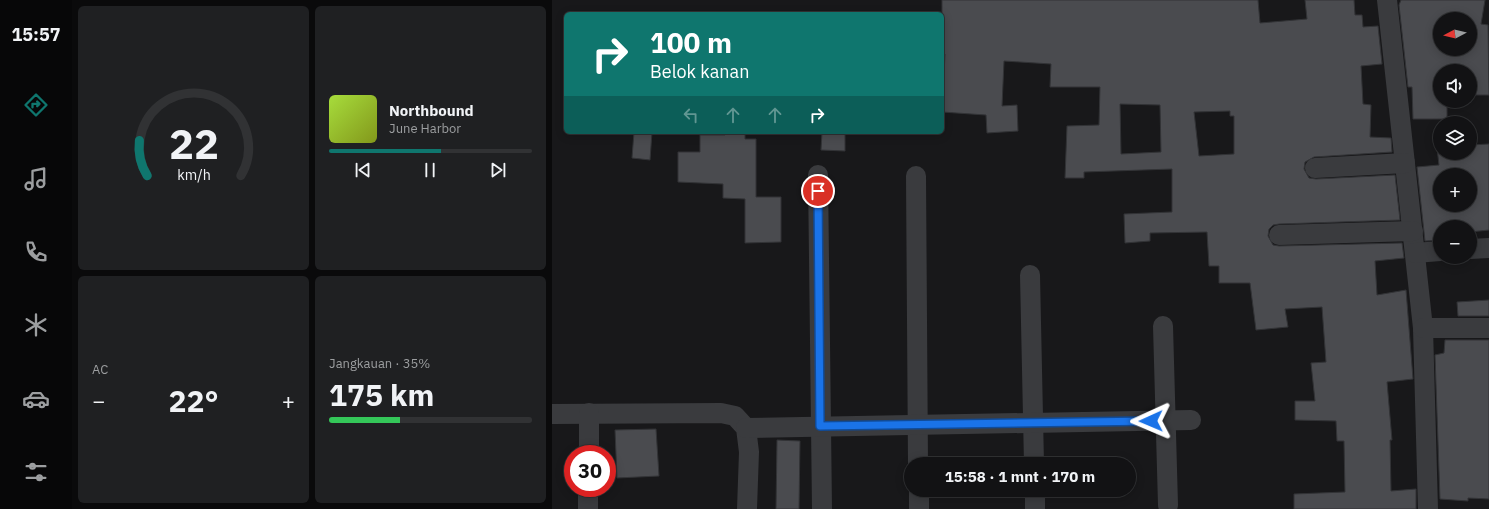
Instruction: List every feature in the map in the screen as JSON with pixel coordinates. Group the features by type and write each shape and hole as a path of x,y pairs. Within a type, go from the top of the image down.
{"street":[{"path":"1387,0 1423,328 1428,509"},
{"path":"1315,168 1405,163"},
{"path":"818,175 822,509"},
{"path":"916,176 918,457"},
{"path":"1279,235 1413,230"},
{"path":"1477,249 1489,248"},
{"path":"1415,252 1433,251"},
{"path":"1030,275 1034,457"},
{"path":"1163,326 1168,505"},
{"path":"1423,328 1489,328"},
{"path":"588,413 588,445"},
{"path":"552,414 721,414 735,416 746,428 750,452 747,509"},
{"path":"746,428 1191,420"},
{"path":"588,497 588,509"},
{"path":"918,497 919,509"},
{"path":"1035,497 1035,509"}],"building":[{"path":"942,0 1258,0 1260,23 1307,19 1305,0 1354,0 1355,15 1362,15 1363,27 1378,26 1382,64 1361,66 1363,104 1371,105 1370,137 1391,138 1392,152 1314,157 1305,162 1304,169 1309,178 1316,179 1395,175 1400,220 1279,224 1273,225 1269,229 1268,236 1273,245 1279,246 1402,243 1404,258 1375,261 1377,295 1406,290 1413,379 1387,382 1392,440 1390,440 1391,491 1416,489 1416,509 1294,509 1294,494 1345,492 1344,441 1337,441 1336,421 1295,420 1295,401 1315,401 1311,363 1326,362 1322,307 1285,309 1288,327 1256,330 1250,283 1219,283 1219,266 1209,266 1207,232 1150,233 1150,241 1125,243 1124,214 1172,212 1172,169 1084,172 1084,178 1065,178 1067,126 1099,125 1100,87 1050,87 1051,64 1004,61 1002,106 1017,105 1018,131 987,133 986,115 944,112 944,12 942,12","holes":["1120,104 1160,105 1161,152 1121,154","1230,111 1230,116 1234,116 1234,154 1199,156 1194,112"]},
{"path":"1401,0 1485,0 1481,24 1488,25 1489,95 1477,95 1477,64 1433,64 1433,108 1447,108 1447,116 1433,116 1433,119 1413,119 1412,87 1408,87 1399,5"},
{"path":"634,134 652,134 650,160 632,158"},
{"path":"745,134 745,139 756,139 756,197 781,197 781,242 745,243 745,199 723,198 723,184 678,182 678,152 700,152 700,135"},
{"path":"822,134 845,134 845,151 821,150"},
{"path":"1489,144 1489,230 1477,231 1477,220 1433,220 1433,240 1425,241 1417,167 1439,165 1438,160 1477,160 1477,145"},
{"path":"1489,300 1489,316 1458,316 1457,302"},
{"path":"1445,340 1489,340 1489,499 1468,498 1468,501 1440,499 1435,355 1444,353"},
{"path":"656,429 659,476 617,478 615,430"},
{"path":"777,440 800,441 799,509 776,509"}],"route":[{"path":"818,191 820,426 1151,421"}]}
